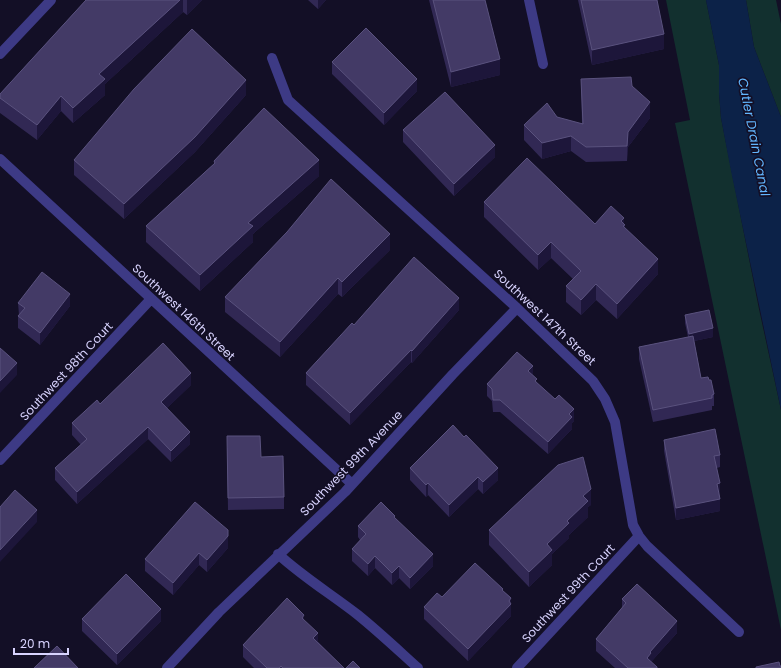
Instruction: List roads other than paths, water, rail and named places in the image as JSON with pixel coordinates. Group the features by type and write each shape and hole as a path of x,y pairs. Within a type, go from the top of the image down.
{"street":[{"path":"0,54 51,0"},
{"path":"529,0 543,64"},
{"name":"Southwest 147th Street","path":"272,58 288,100 517,308 584,371 605,399 615,422 633,525 639,536 647,546 739,632"},
{"name":"Southwest 146th Street","path":"0,159 352,484"},
{"name":"Southwest 98th Court","path":"0,460 151,299"},
{"name":"Southwest 99th Avenue","path":"166,668 219,612 352,484 453,374 517,308"},
{"name":"Southwest 99th Court","path":"517,668 639,536"},
{"path":"278,554 302,575 363,619 418,668"}],"water":[{"name":"Cutler Drain Canal","path":"706,0 746,0 754,47 781,117 781,410 721,118 719,65"}]}
